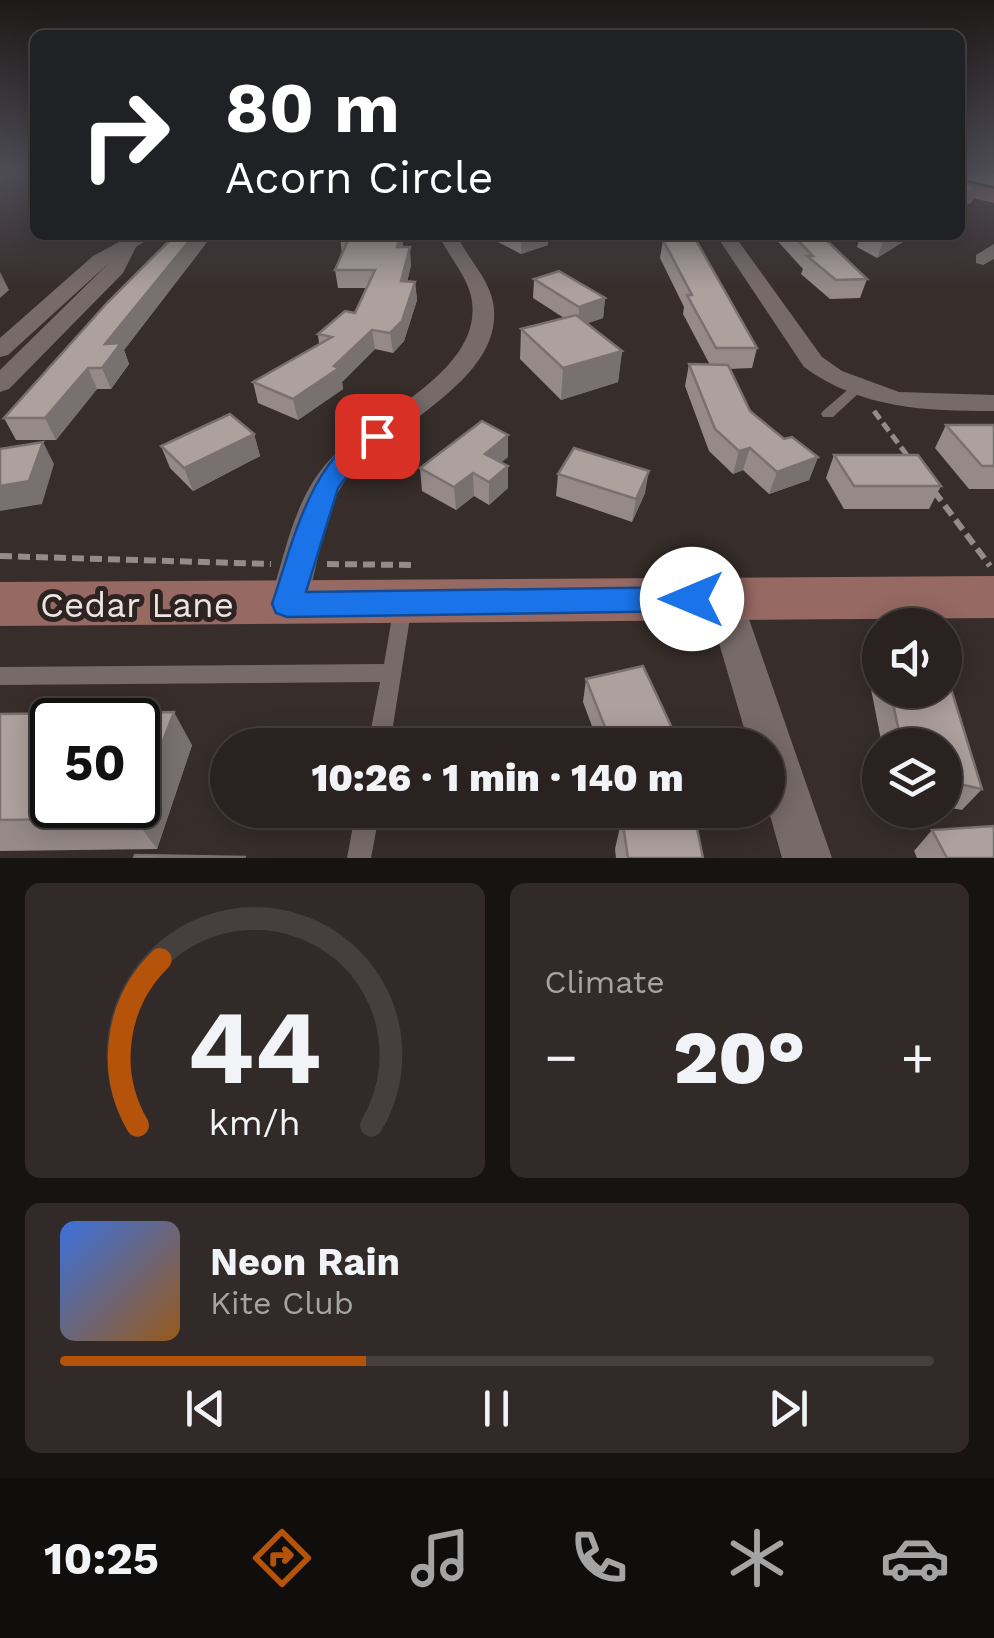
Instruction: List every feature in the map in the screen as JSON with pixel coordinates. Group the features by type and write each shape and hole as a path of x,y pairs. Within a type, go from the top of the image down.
{"main road":[{"name":"Cedar Lane","path":"0,604 293,584 409,583 724,599 988,573"}],"street":[{"path":"293,584 319,502 334,473 354,453 430,397 466,357 481,328 482,298 451,240"},
{"path":"729,240 814,362 856,389 889,400 994,403"},
{"path":"0,350 100,260 136,242"},
{"path":"0,384 116,269 136,242"},
{"path":"724,599 807,858"}],"lane":[{"path":"828,414 856,389"},
{"path":"382,728 409,583"},
{"path":"0,676 392,673"},
{"path":"359,858 365,828"}],"path":[{"path":"856,389 914,465"},
{"path":"926,480 988,573"},
{"path":"0,556 293,584 409,583"}],"building":[{"path":"170,240 190,240 105,344 121,343 102,368 88,368 45,418 4,418 107,303"},
{"path":"348,240 399,240 397,247 410,247 401,281 415,282 402,321 390,333 372,330 334,366 339,368 293,399 253,382 332,337 318,334 345,311 355,313 375,270 335,270"},
{"path":"663,240 696,240 757,348 716,348"},
{"path":"798,240 826,240 867,279 836,280 807,256 813,256"},
{"path":"559,271 605,298 579,307 534,279"},
{"path":"576,315 622,351 563,368 521,329"},
{"path":"689,364 728,365 750,411 784,439 792,437 818,457 777,472 750,448 739,451 715,429"},
{"path":"230,414 254,434 184,468 161,446"},
{"path":"482,421 508,435 485,454 508,466 489,482 473,473 454,487 420,468"},
{"path":"946,425 994,425 994,466 982,466"},
{"path":"43,442 29,481 0,486 0,449"},
{"path":"574,448 649,471 636,499 558,474"},
{"path":"834,455 918,455 941,486 854,486"},
{"path":"643,666 672,728 605,728 586,679"},
{"path":"894,708 957,708 982,789 962,785 962,728 898,728"},
{"path":"160,712 174,712 160,749"},
{"path":"0,714 30,714 30,820 0,820"},
{"path":"994,826 994,858 947,858 932,830"},
{"path":"624,828 697,828 703,858 628,858"},
{"path":"135,855 246,857 134,858"}],"route":[{"path":"377,436 354,453 326,486 287,604 692,599"}]}
